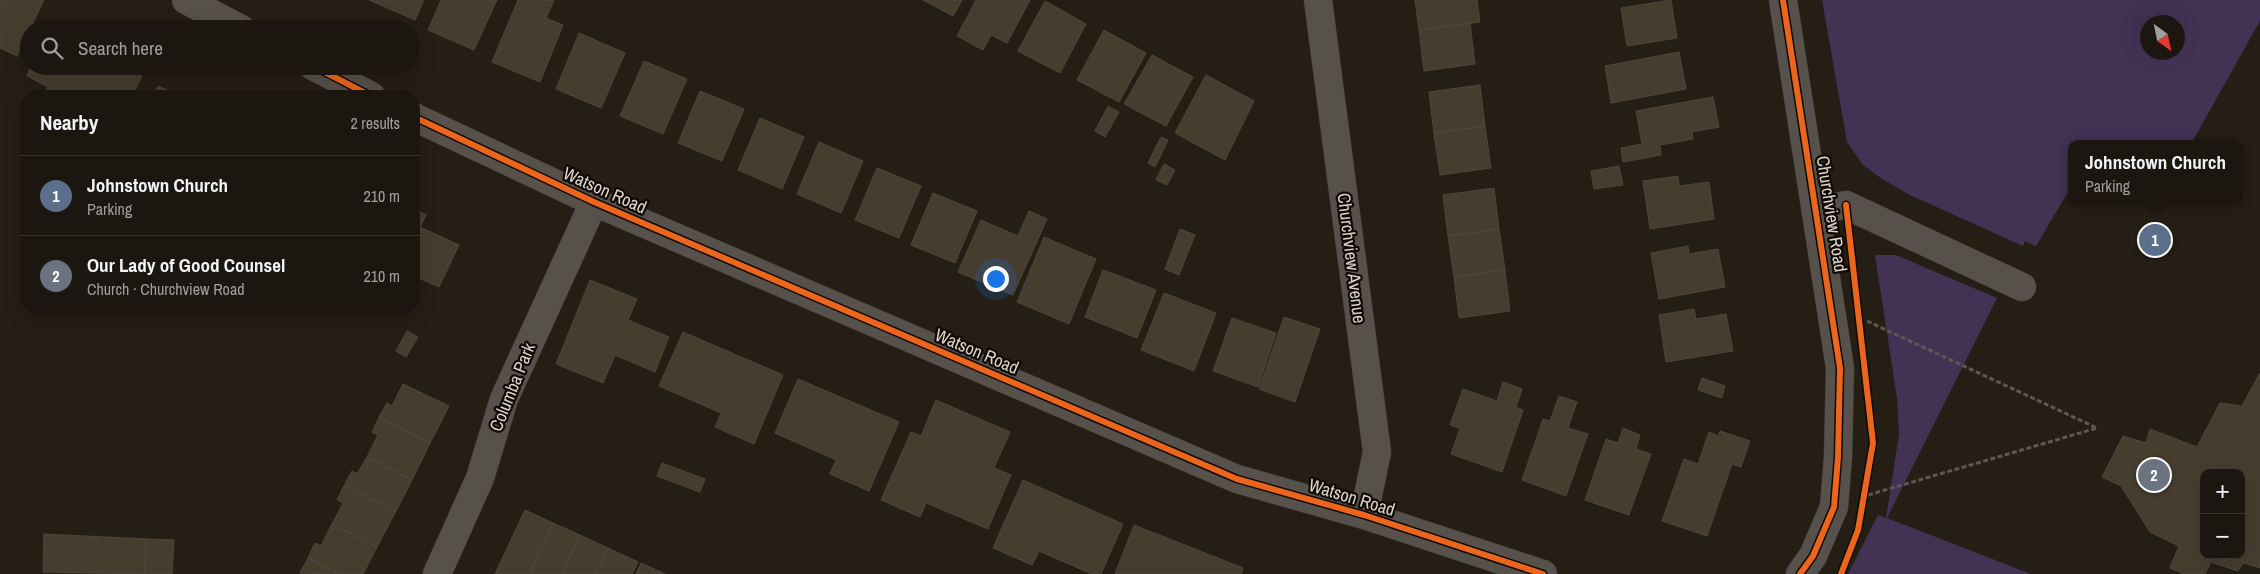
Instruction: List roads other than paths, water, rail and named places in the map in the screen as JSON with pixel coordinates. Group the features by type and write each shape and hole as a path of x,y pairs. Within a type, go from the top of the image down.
{"street":[{"path":"186,0 224,20"},
{"name":"Churchview Avenue","path":"1318,0 1378,452 1364,515"},
{"name":"Churchview Road","path":"1783,0 1840,368 1838,457 1834,507 1813,556 1800,574"},
{"path":"331,75 360,90"},
{"name":"Watson Road","path":"420,120 594,202 1237,479 1364,515 1543,574"},
{"name":"Columba Park","path":"437,574 480,478 504,399 594,202"},
{"path":"1816,210 1846,206 2022,287"}],"place":[{"name":"Johnstown Church","path":"2155,240"},
{"name":"Our Lady of Good Counsel","path":"2154,475"}]}
